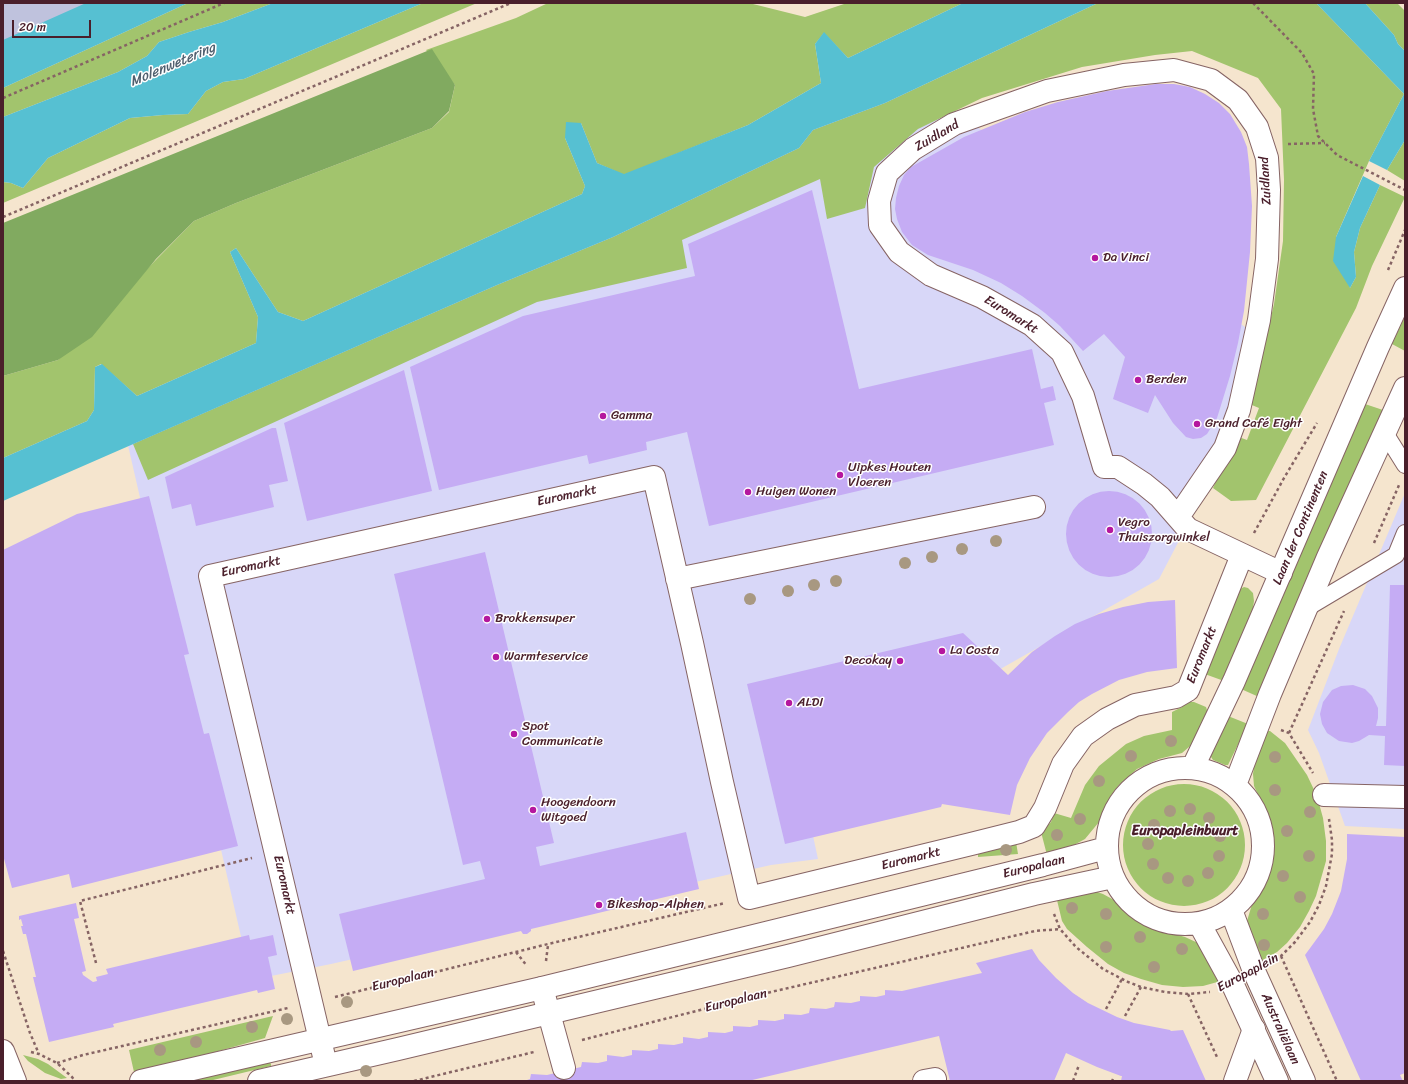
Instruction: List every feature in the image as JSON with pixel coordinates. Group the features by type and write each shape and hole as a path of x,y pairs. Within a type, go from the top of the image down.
{"street":[{"name":"Zuidland","path":"880,226 879,201 887,173 913,149 954,124 1048,91 1124,75 1174,70 1211,80 1238,100 1257,126 1267,158 1269,190 1268,259 1259,320 1239,410 1224,448 1178,517"},
{"name":"Euromarkt","path":"880,226 899,252 931,275 982,297 1032,325 1062,352 1083,396 1104,467 1118,467 1132,475 1160,497 1188,529 1282,573"},
{"name":"Laan der Continenten","path":"1193,767 1223,705 1282,573 1378,347 1405,288"},
{"path":"1235,785 1270,694 1328,557 1405,388"},
{"name":"Euromarkt","path":"320,1039 210,576 654,477 749,898 1019,832 1034,826 1045,808 1063,764 1083,736 1107,719 1135,705 1176,697 1188,690 1242,555"},
{"path":"677,580 1034,507"},
{"path":"1180,767 1193,767 1215,773 1235,785 1244,794 1255,810 1262,829 1264,842 1263,854 1256,880 1241,901 1231,910 1210,920 1199,923 1176,924 1143,912 1134,905 1125,896 1113,877 1106,848 1110,822 1115,809 1122,798 1131,788 1154,773 1180,767"},
{"path":"1324,795 1405,797"},
{"name":"Europalaan","path":"140,1081 542,988 1043,866 1106,848"},
{"name":"Europalaan","path":"259,1081 788,956 1034,894 1113,877"},
{"name":"Australiëlaan","path":"1231,910 1254,971 1304,1081"},
{"name":"Australiëlaan","path":"1199,923 1232,983 1277,1081"},
{"path":"542,988 564,1068"},
{"path":"1235,1081 1254,1029"},
{"path":"320,1039 326,1065"},
{"path":"3,1052 15,1081"}],"lane":[{"path":"1385,432 1405,465"},
{"path":"1307,608 1396,555 1405,533"}],"path":[{"path":"3,98 224,3"},
{"path":"3,217 511,3"},
{"path":"1254,3 1302,53 1314,74 1313,109 1318,136 1337,155 1405,190"},
{"path":"1263,146 1325,143"},
{"path":"1387,272 1405,230"},
{"path":"1242,555 1284,478 1319,419"},
{"name":"Europaplein","path":"1254,971 1281,956 1295,942 1310,922 1319,905 1326,886 1330,865 1332,840 1324,795 1289,733"},
{"path":"96,963 80,901 276,852"},
{"name":"Europalaan","path":"57,1063 83,1055 312,1003 548,944 749,898"},
{"name":"Europalaan","path":"414,1081 794,987 1035,931 1060,929"},
{"name":"Europaplein","path":"1060,929 1076,947 1098,965 1122,979 1141,987 1166,992 1188,994 1208,993 1232,983"},
{"path":"3,951 38,1054 57,1063 72,1077 74,1081"},
{"path":"1281,956 1337,1081"},
{"path":"1106,1009 1122,979"},
{"path":"1125,1016 1141,987"},
{"path":"1188,994 1220,1063"},
{"path":"1072,1081 1079,1065"}],"shaded area":[{"path":"3,3 92,3 3,44"},
{"path":"905,73 1277,351 1159,579 981,680 788,720 818,859 771,865 331,964 251,980 124,428"},
{"path":"1405,493 1405,829 1345,826 1319,753 1308,730 1339,649"}],"green space":[{"path":"188,3 273,3 223,22 159,42 147,56 118,72 3,117 3,88"},
{"path":"423,3 477,3 3,203 3,182 11,183 23,188 48,158 130,118 188,114 206,91 223,82 244,79"},
{"path":"548,3 749,3 805,17 847,3 963,3 848,58 824,33 815,44 821,83 748,125 624,175 597,163 581,123 565,138 585,186 582,194 303,321 278,312 236,248 230,252 258,317 256,343 137,396 101,364 95,367 94,410 87,421 3,458 3,376 58,360 194,221 236,203 432,128 449,112 455,85 426,50 516,18"},
{"path":"1098,3 1316,3 1404,94 1369,161 1336,237 1350,288 1356,277 1354,252 1360,228 1380,185 1405,197 1372,266 1356,308 1256,500 1231,501 1213,488 1236,436 1247,440 1259,408 1247,403 1257,379 1274,304 1283,241 1284,180 1281,109 1258,78 1192,51 1155,55 1082,67 982,98 918,129 874,167 865,208 827,219 820,179 682,240 687,268 537,302 148,480 133,444 497,285 613,237 799,148 813,130 885,103"},
{"path":"1365,3 1397,3 1405,11 1405,51 1398,44 1394,35"},
{"path":"432,49 455,85 449,111 432,128 236,203 194,221 156,259 92,337 58,360 3,376 3,223"},
{"path":"1405,140 1405,181 1387,170"},
{"path":"1405,316 1405,351 1392,344"},
{"path":"1365,404 1383,410 1259,697 1241,689"},
{"path":"1244,587 1248,588 1253,593 1254,601 1252,615 1224,681 1202,673 1236,596 1240,589"},
{"path":"1187,702 1194,702 1206,707 1208,713 1195,741 1182,753 1159,759 1137,769 1119,785 1112,794 1104,808 1099,822 1085,839 1074,845 1047,855 1041,832 1051,822 1054,813 1071,818 1085,785 1099,766 1126,744 1144,736 1172,730 1172,712 1182,707"},
{"path":"1228,716 1248,724 1228,765 1225,765 1213,760 1211,755"},
{"path":"1266,731 1270,731 1285,743 1307,775 1317,796 1323,818 1326,841 1326,861 1316,896 1300,927 1287,943 1277,952 1259,962 1247,921 1253,901 1266,878 1273,851 1271,822 1254,786 1253,774 1255,760"},
{"path":"1184,784 1208,788 1227,802 1241,821 1245,845 1241,869 1227,888 1208,902 1184,906 1160,902 1141,888 1127,869 1123,845 1127,821 1141,802 1160,788"},
{"path":"1016,842 1018,854 978,857 978,851"},
{"path":"1094,891 1114,900 1133,918 1146,925 1185,937 1198,943 1221,981 1203,986 1183,987 1162,985 1124,973 1108,964 1067,929 1062,921 1056,896"},
{"path":"273,1016 265,1038 187,1060 134,1072 129,1050"},
{"path":"23,1055 38,1059 48,1064 67,1078 61,1079 45,1073 28,1061"},
{"path":"269,1061 271,1066 209,1081 161,1081"}],"water":[{"path":"86,3 188,3 3,88 3,40"},
{"name":"Molenwetering","path":"273,3 423,3 244,79 223,82 206,91 188,114 130,118 48,158 23,188 11,183 3,182 3,117 118,72 147,56 159,42 223,22"},
{"path":"963,3 1098,3 885,103 813,130 799,148 613,237 497,285 3,501 3,458 87,421 94,410 95,367 102,364 137,396 256,343 258,317 230,252 236,248 278,312 303,321 582,194 585,186 565,138 566,122 581,123 597,163 624,174 748,125 821,83 815,44 824,32 848,58"},
{"path":"1316,3 1365,3 1394,35 1398,44 1405,51 1405,140 1387,170 1369,161 1404,94"},
{"path":"1363,176 1380,185 1360,228 1354,252 1356,277 1350,288 1333,261 1336,237"}],"building":[{"name":"Da Vinci","path":"1156,84 1174,84 1190,87 1219,103 1230,114 1241,132 1247,147 1249,164 1252,206 1250,252 1244,311 1238,343 1217,418 1207,434 1201,438 1193,439 1186,437 1173,423 1155,395 1148,413 1113,399 1125,357 1104,334 1083,351 1060,326 1022,296 1001,283 973,270 928,255 912,245 902,232 895,209 899,186 904,175 911,167 964,137 1025,112 1058,102 1107,91"},
{"path":"812,190 859,389 1032,349 1041,389 1053,386 1056,400 1044,403 1054,445 709,526 687,432 646,442 647,450 589,464 587,455 439,490 410,367 523,316 695,276 688,244"},
{"path":"404,370 432,491 307,521 284,423"},
{"path":"272,428 276,428 288,481 269,485 274,507 196,526 191,504 172,509 165,477"},
{"path":"1109,491 1125,494 1133,498 1145,510 1149,518 1152,534 1149,550 1145,558 1133,570 1125,574 1109,577 1093,574 1085,570 1073,558 1069,550 1066,534 1069,518 1073,510 1085,498 1093,494"},
{"path":"149,496 189,654 184,655 204,734 209,733 238,846 72,888 69,874 12,888 3,855 3,550 77,514"},
{"path":"485,552 554,843 536,847 540,866 686,832 699,889 531,929 531,931 527,934 523,934 521,931 353,971 339,914 485,879 480,861 463,865 394,574"},
{"path":"1390,585 1405,585 1405,766 1384,765 1385,736 1369,735 1352,743 1339,741 1327,733 1322,724 1320,714 1323,702 1332,690 1341,686 1353,685 1365,689 1372,696 1378,708 1376,726 1386,726"},
{"path":"1175,600 1177,668 1147,672 1119,680 1079,702 1047,733 1030,758 1017,785 1010,815 942,804 941,807 785,844 747,684 963,633 1008,675 1032,652 1075,624 1099,614 1123,607 1148,602"},
{"path":"1347,834 1405,837 1405,1073 1400,1075 1403,1081 1361,1081 1305,955 1324,929 1341,891 1347,859"},
{"path":"76,903 79,918 74,919 86,971 82,972 83,975 93,982 97,981 96,977 108,974 106,969 249,935 250,940 273,935 277,955 268,957 275,989 258,993 257,990 113,1024 114,1027 49,1042 33,977 36,977 26,934 23,934 21,926 23,926 21,919 19,920 19,916"},
{"path":"1032,949 1039,960 1056,978 1073,993 1088,1003 1117,1017 1134,1023 1171,1031 1183,1030 1206,1081 1121,1081 1122,1076 1066,1053 1054,1081 950,1081 939,1036 748,1081 524,1081 530,1079 531,1074 547,1075 581,1067 582,1062 598,1063 607,1061 607,1055 623,1057 632,1055 632,1050 649,1051 658,1049 658,1044 674,1045 683,1043 683,1037 699,1039 708,1037 708,1032 725,1033 733,1031 733,1026 750,1027 758,1025 758,1020 775,1021 784,1019 784,1014 801,1015 809,1013 810,1008 826,1009 834,1007 835,1002 851,1003 860,1001 860,996 876,997 885,995 885,990 902,991 982,973 976,963"}],"place":[{"name":"Da Vinci","path":"1095,258"},
{"name":"Berden","path":"1138,380"},
{"name":"Gamma","path":"603,416"},
{"name":"Grand Café Eight","path":"1197,424"},
{"name":"Uipkes Houten Vloeren","path":"840,475"},
{"name":"Huigen Wonen","path":"748,492"},
{"name":"Vegro Thuiszorgwinkel","path":"1110,530"},
{"name":"Brokkensuper","path":"487,619"},
{"name":"La Costa","path":"942,651"},
{"name":"Warmteservice","path":"496,657"},
{"name":"Decokay","path":"900,661"},
{"name":"ALDI","path":"789,703"},
{"name":"Spot Communicatie","path":"514,734"},
{"name":"Hoogendoorn Witgoed","path":"533,810"},
{"name":"Bikeshop-Alphen","path":"599,905"}],"district":[{"name":"Europapleinbuurt","path":"1185,831"}]}
